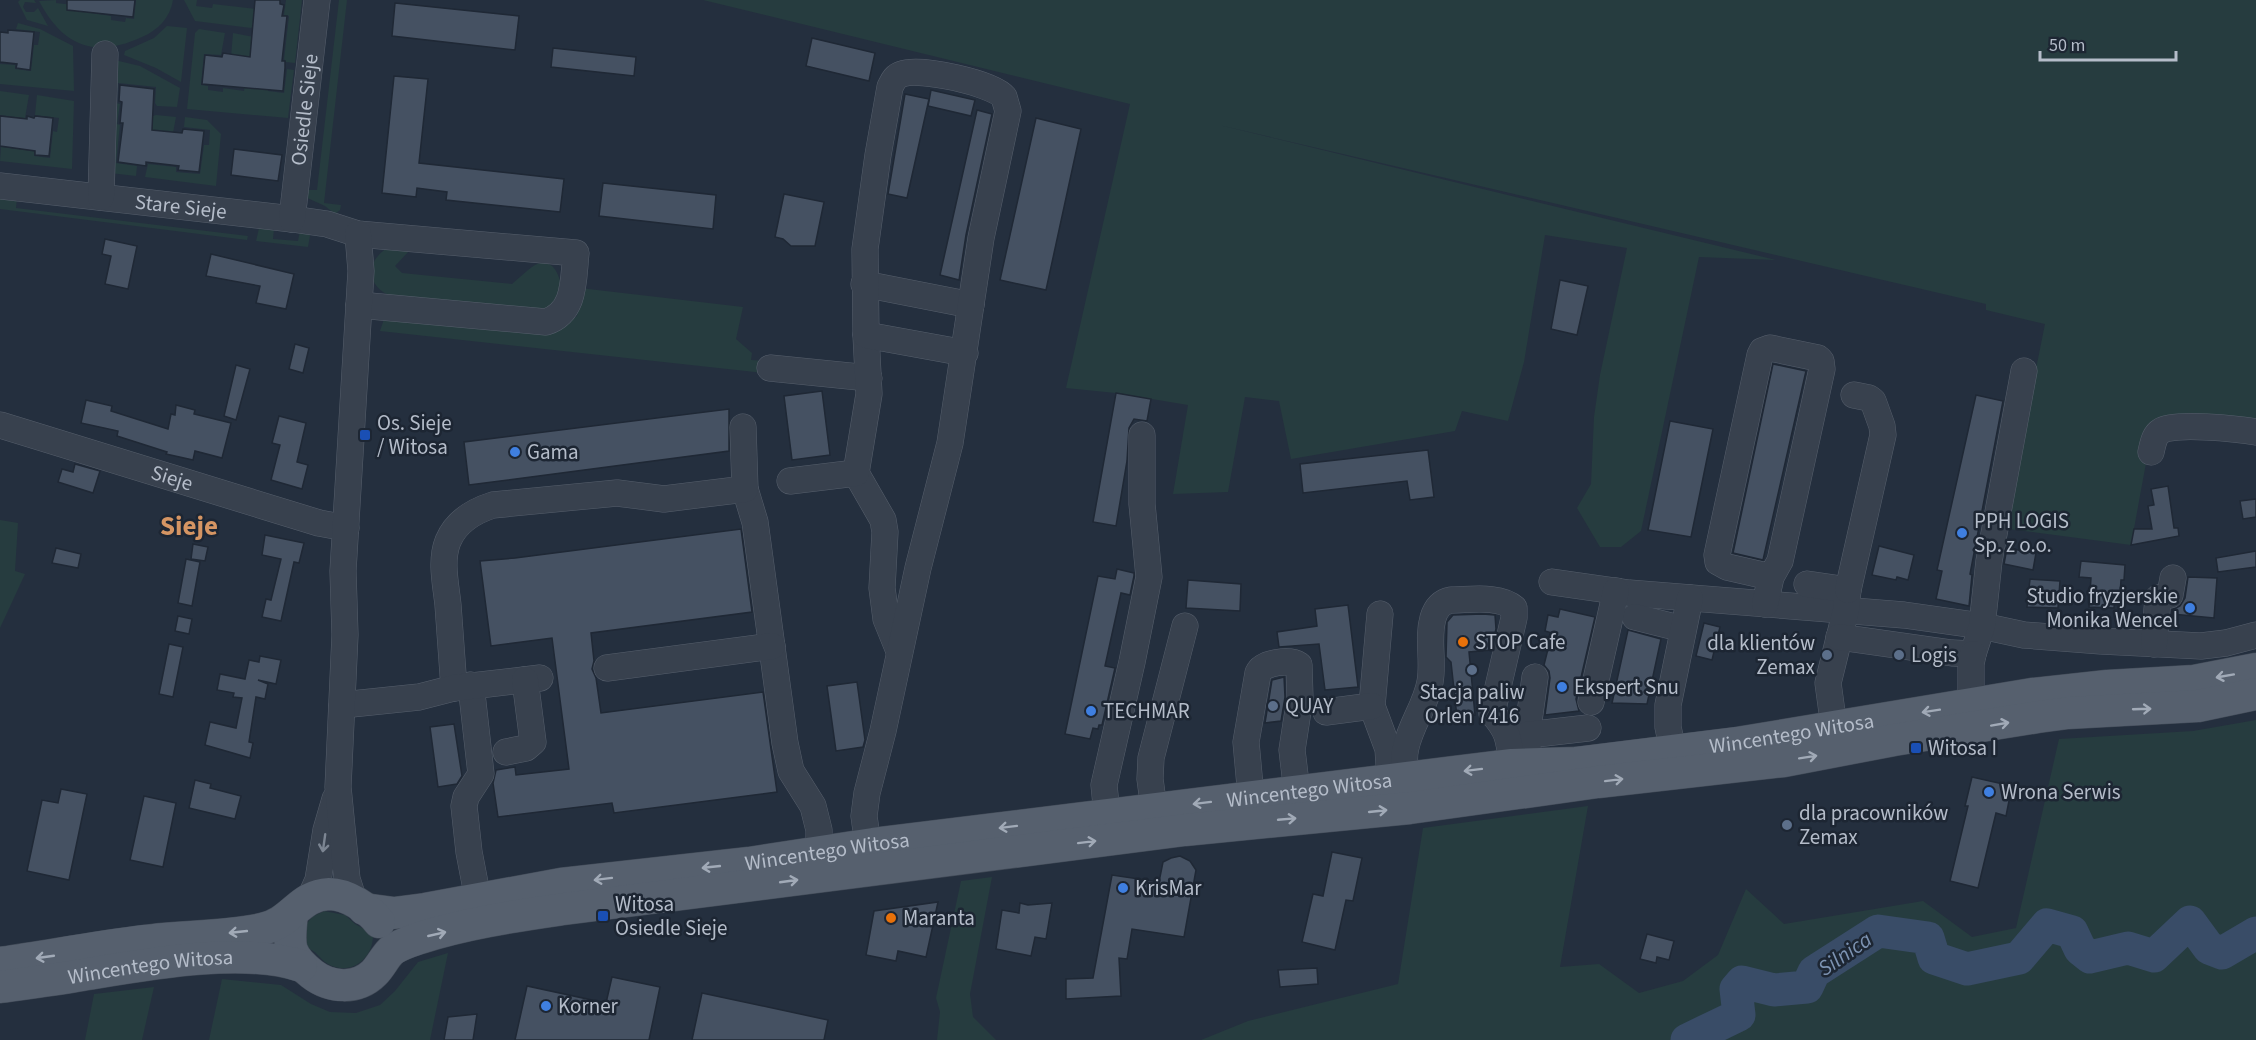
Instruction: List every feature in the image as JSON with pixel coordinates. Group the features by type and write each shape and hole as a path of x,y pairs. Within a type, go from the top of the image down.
{"main road":[{"name":"Wincentego Witosa","path":"359,905 394,913 561,884 749,863 868,845 1398,780 1523,755 1576,763 1834,727 2068,689 2194,681 2256,669"},
{"name":"Wincentego Witosa","path":"385,958 393,949 421,938 510,917 564,909 1195,828 1353,814 1598,782 1784,761 1894,740 2038,717 2068,713 2198,706 2256,694"},
{"path":"329,894 341,895 359,905 376,918 381,926 385,958 374,973 365,980 340,986 328,984 301,966 294,958 292,951 301,906 329,894"},
{"name":"Wincentego Witosa","path":"0,963 141,941 264,928 284,921 301,906"},
{"name":"Wincentego Witosa","path":"0,987 144,965 203,960 266,959 301,966"}],"street":[{"name":"Osiedle Sieje","path":"292,219 316,0"},
{"path":"101,197 105,54"},
{"path":"868,845 865,805 918,568 950,443 981,238 1008,111 1000,92 991,87 914,71 894,78 890,87 872,202 864,284 869,378 867,415 856,473 883,520 885,532 882,588 886,620 899,651"},
{"name":"Stare Sieje","path":"0,186 292,219 327,224 358,234 576,253 572,294 568,307 557,318 546,322 359,305"},
{"path":"358,234 361,271 343,571 345,635 338,787 347,879 359,905"},
{"path":"864,284 971,305"},
{"path":"866,335 965,353"},
{"path":"1765,604 1772,577 1780,561 1822,369 1818,358 1770,348 1762,351 1760,356 1717,558 1718,562 1727,567 1772,577"},
{"path":"770,368 869,378"},
{"path":"1971,705 1971,664 1982,626 1989,561 2024,371"},
{"path":"1834,727 1828,683 1883,431 1873,401 1854,395"},
{"name":"Sieje","path":"0,425 319,523 346,528"},
{"path":"743,427 746,489 755,522 790,771 813,806 819,830 819,852"},
{"path":"2151,452 2156,435 2166,428 2208,427 2256,432"},
{"path":"1107,815 1104,785 1149,577 1142,504 1142,435"},
{"path":"790,481 856,473"},
{"path":"478,899 469,852 465,806 466,797 481,774 463,687 445,552 456,528 479,509 493,505 617,493 664,499 746,489"},
{"path":"2154,644 2158,598 2170,595 2173,578"},
{"path":"1552,582 1616,591 1765,604 1847,600"},
{"path":"1807,584 1847,600 1904,615 1982,626 2024,635 2201,646 2226,643 2256,635"},
{"path":"1591,702 1616,591"},
{"path":"1673,751 1668,727 1668,705 1690,598"},
{"path":"1398,780 1412,727 1427,697 1431,680 1433,618 1443,601 1498,600 1514,608 1514,618 1492,712 1523,755"},
{"path":"1380,614 1372,706 1398,780"},
{"path":"1635,617 1683,629"},
{"path":"1154,809 1150,787 1151,758 1185,626"},
{"path":"1839,637 1973,654"},
{"path":"607,668 772,646"},
{"path":"1251,797 1246,742 1258,673 1265,665 1294,662 1299,665 1301,685 1292,750 1297,792"},
{"path":"1523,755 1535,677"},
{"path":"342,705 532,679 533,742 526,748 506,752"},
{"path":"1326,712 1372,706"},
{"path":"1471,800 1494,788 1523,755 1588,728"},
{"path":"301,906 318,880 326,830 338,787"}],"green space":[{"path":"34,0 36,3 25,2 23,7 26,12 34,12 38,8 48,26 27,20 18,2"},
{"path":"56,0 56,3 91,7 91,13 111,16 111,20 125,22 126,18 134,19 136,0 173,0 166,18 148,34 125,44 95,47 69,38 58,29 39,1"},
{"path":"184,0 197,0 196,6 212,8 213,4 257,9 255,26 251,28 195,21"},
{"path":"286,0 302,0 295,63 286,62 284,59 289,16 284,15"},
{"path":"339,0 347,0 324,203 341,205 340,210 335,214 325,206 303,196 303,193 308,190 317,190"},
{"path":"703,0 2256,0 2256,428 2166,424 2148,452 2131,545 2009,529 2002,539 2045,324 1986,310 1986,304 1219,125 1776,260 1699,257 1641,531 1621,547 1600,547 1577,508 1591,484 1594,417 1600,375 1627,248 1545,235 1524,362 1508,421 1462,411 1455,431 1291,459 1279,401 1245,397 1228,492 1173,494 1188,405 1116,393 1066,388 1130,104"},
{"path":"18,23 40,29 73,46 74,91 0,84 0,64 15,65 15,69 31,71 34,45 38,45 40,32 16,29"},
{"path":"167,26 187,28 181,82 156,68 124,55 125,51 154,38"},
{"path":"199,29 225,33 221,55 204,54 201,85 208,86 208,90 223,92 223,88 244,91 245,84 268,87 268,91 284,93 287,69 294,70 288,118 187,109 195,33"},
{"path":"233,33 254,37 251,59 231,57"},
{"path":"110,59 140,66 180,88 177,107 157,106 155,103 156,87 118,83 116,103 120,104 117,124 120,125 116,163 137,166 136,176 110,173"},
{"path":"0,91 29,95 25,118 0,115"},
{"path":"37,95 74,101 72,169 0,161 1,147 34,151 34,156 50,158 53,131 57,132 59,118 35,115"},
{"path":"153,116 176,117 173,133 151,131"},
{"path":"185,117 207,120 221,134 216,186 145,177 148,164 176,167 176,172 200,174 204,145 209,145 210,130 184,127"},
{"path":"0,193 17,197 16,208 248,236 247,240 0,209"},
{"path":"260,224 274,228 273,239 298,241 300,231 311,230 308,247 256,241"},
{"path":"392,245 410,250 395,266 402,273 512,284 535,265 548,264 559,277 562,295 547,310 393,297 377,286 372,272 377,257"},
{"path":"580,288 743,307 736,339 752,353 751,360 766,361 765,373 380,331 384,319 563,325 577,316"},
{"path":"0,520 18,523 15,571 25,574 0,628"},
{"path":"2256,720 2256,1040 1201,1040 1248,1021 1398,984 1423,828 1588,806 1560,967 1599,964 1639,993 1683,981 1718,955 1746,889 1784,924 1923,901 1972,937 2016,928 2059,739 2193,731"},
{"path":"992,877 970,994 973,1017 996,1040 937,1040 940,1012 936,998 961,881"},
{"path":"324,911 345,915 355,924 373,934 370,951 360,963 353,967 337,967 328,964 306,948 303,928 312,917"},
{"path":"448,953 430,1040 209,1040 222,979 281,985 311,1004 330,1012 356,1013 380,1005 395,991 418,962"},
{"path":"154,987 142,1040 85,1040 94,994"}],"building":[{"path":"67,0 135,0 133,17 67,10"},
{"path":"255,0 280,0 280,4 284,5 282,16 287,16 282,61 285,61 283,91 202,84 205,55 222,57 223,53 250,57"},
{"path":"395,3 519,16 515,50 392,36"},
{"path":"8,30 34,32 30,70 16,68 17,64 0,62 0,32 8,33"},
{"path":"812,38 875,53 869,81 806,66"},
{"path":"553,48 636,57 634,76 551,67"},
{"path":"394,76 428,79 419,163 564,179 560,212 446,200 447,192 417,188 416,197 382,193"},
{"path":"120,85 154,89 152,130 182,133 183,129 204,131 199,172 178,170 179,166 146,162 146,166 118,162 123,123 120,123 122,102 119,101"},
{"path":"931,90 975,100 971,116 928,106"},
{"path":"905,94 929,99 907,198 888,194"},
{"path":"977,110 992,114 966,235 959,280 940,275"},
{"path":"0,116 27,119 27,116 53,118 49,156 35,155 35,151 0,146"},
{"path":"1036,118 1081,129 1046,290 1000,280"},
{"path":"234,149 282,155 278,181 231,175"},
{"path":"603,183 716,195 713,229 599,216"},
{"path":"784,194 824,202 815,246 791,246 783,239 775,237"},
{"path":"105,239 137,246 128,289 105,284 111,256 102,254"},
{"path":"211,254 294,274 286,309 256,303 260,286 206,276"},
{"path":"1560,280 1588,286 1577,335 1551,329"},
{"path":"295,344 309,348 303,373 289,369"},
{"path":"1773,364 1806,371 1763,560 1733,553"},
{"path":"236,365 250,369 236,420 224,416"},
{"path":"822,391 830,455 792,460 784,396"},
{"path":"1116,393 1151,399 1147,421 1134,419 1129,428 1127,461 1116,526 1093,522"},
{"path":"1976,395 2003,401 1970,574 1972,575 1969,606 1936,599 1942,571 1937,570"},
{"path":"86,400 112,406 111,411 168,429 171,414 175,415 176,405 195,410 194,414 231,423 222,458 195,451 193,460 166,454 167,452 117,436 118,431 81,423"},
{"path":"729,409 729,451 469,485 464,442"},
{"path":"279,416 306,423 297,462 308,465 302,489 271,480 280,445 272,443"},
{"path":"1670,421 1713,429 1691,537 1648,530"},
{"path":"1428,450 1434,497 1410,500 1407,481 1303,493 1300,464"},
{"path":"75,464 100,471 93,493 58,482 62,469 73,472"},
{"path":"2168,486 2174,528 2178,528 2179,536 2131,545 2134,529 2152,529 2148,506 2154,505 2151,489"},
{"path":"2256,499 2256,517 2243,519 2240,501"},
{"path":"741,529 752,612 591,633 594,661 592,669 596,678 601,713 763,692 777,792 614,813 612,803 498,817 493,783 496,770 515,767 516,775 569,769 552,638 491,646 480,561"},
{"path":"265,535 304,543 299,563 294,562 281,621 262,617 266,599 271,600 281,559 262,555"},
{"path":"193,544 208,547 205,561 191,559"},
{"path":"1879,546 1914,555 1908,580 1872,575"},
{"path":"56,548 81,554 78,568 52,563"},
{"path":"2007,548 2036,553 2033,570 2004,564"},
{"path":"2256,551 2256,567 2218,572 2216,558"},
{"path":"186,559 200,562 192,606 178,603"},
{"path":"2081,561 2125,565 2124,580 2121,580 2120,595 2115,595 2114,608 2089,607 2091,578 2079,577"},
{"path":"1117,569 1134,573 1134,576 1130,595 1121,593 1105,666 1115,668 1102,725 1099,725 1098,729 1093,728 1090,739 1065,734 1098,576 1115,579"},
{"path":"2188,577 2217,578 2214,618 2172,614 2172,610 2180,606 2185,598"},
{"path":"2030,579 2060,581 2058,608 2027,607"},
{"path":"1188,580 1241,584 1240,611 1186,608"},
{"path":"1348,605 1358,687 1325,690 1319,644 1279,647 1277,632 1317,626 1315,609"},
{"path":"1560,609 1595,617 1576,699 1579,711 1545,715 1550,678 1549,671 1544,665 1552,633 1545,631 1548,615 1558,617"},
{"path":"1453,615 1495,615 1496,629 1491,650 1469,652 1475,715 1457,717 1451,662 1446,657 1447,622"},
{"path":"178,616 192,619 189,634 175,631"},
{"path":"1704,623 1720,627 1712,660 1696,656"},
{"path":"1628,630 1661,639 1647,704 1612,703"},
{"path":"169,644 183,647 173,697 159,694"},
{"path":"260,656 281,660 276,684 258,680 268,684 265,699 256,697 249,742 253,743 250,758 205,745 210,722 236,728 242,698 233,697 234,693 217,690 220,674 245,679 249,660 259,662"},
{"path":"1284,677 1285,697 1281,721 1265,723 1272,680"},
{"path":"857,682 865,740 863,747 836,751 827,686"},
{"path":"454,724 462,776 457,784 438,787 430,727"},
{"path":"1972,777 2012,786 2006,816 1996,813 1978,888 1950,881 1968,806 1965,806"},
{"path":"195,780 211,784 210,788 241,796 235,819 189,808"},
{"path":"61,789 87,794 69,880 27,871 42,800 58,803"},
{"path":"144,796 176,803 163,867 130,860"},
{"path":"1332,852 1362,858 1353,901 1346,900 1335,950 1302,942 1313,894 1323,896"},
{"path":"1180,856 1190,861 1196,870 1184,937 1132,929 1127,959 1119,958 1121,996 1066,999 1066,979 1093,978 1112,875 1159,882 1163,862"},
{"path":"938,902 926,957 898,951 896,961 866,955 874,911"},
{"path":"1020,903 1028,905 1052,903 1046,939 1035,937 1031,956 996,949 1002,910 1019,913"},
{"path":"1647,934 1674,941 1669,960 1657,957 1656,963 1640,959"},
{"path":"1317,968 1318,984 1280,987 1278,970"},
{"path":"612,977 660,987 649,1040 515,1040 527,986 606,1003"},
{"path":"702,993 828,1020 824,1040 692,1040"},
{"path":"477,1014 473,1040 444,1040 448,1017"}],"waterway":[{"name":"Silnica","path":"1687,1040 1739,1015 1736,989 1742,982 1774,990 1807,987 1814,972 1878,931 1928,938 1934,958 1967,969 2019,958 2047,925 2072,932 2080,949 2090,957 2128,948 2154,956 2190,922 2209,948 2222,953 2256,933"}],"place":[{"name":"Os. Sieje / Witosa","path":"365,435"},
{"name":"Gama","path":"515,452"},
{"name":"PPH LOGIS Sp. z o.o.","path":"1962,533"},
{"name":"Studio fryzjerskie Monika Wencel","path":"2190,608"},
{"name":"STOP Cafe","path":"1463,642"},
{"name":"dla klientów Zemax","path":"1827,655"},
{"name":"Logis","path":"1899,655"},
{"name":"Stacja paliw Orlen 7416","path":"1472,670"},
{"name":"Ekspert Snu","path":"1562,687"},
{"name":"QUAY","path":"1273,706"},
{"name":"TECHMAR","path":"1091,711"},
{"name":"Witosa I","path":"1916,748"},
{"name":"Wrona Serwis","path":"1989,792"},
{"name":"dla pracowników Zemax","path":"1787,825"},
{"name":"KrisMar","path":"1123,888"},
{"name":"Witosa Osiedle Sieje","path":"603,916"},
{"name":"Maranta","path":"891,918"},
{"name":"Korner","path":"546,1006"}],"district":[{"name":"Sieje","path":"189,526"}]}
